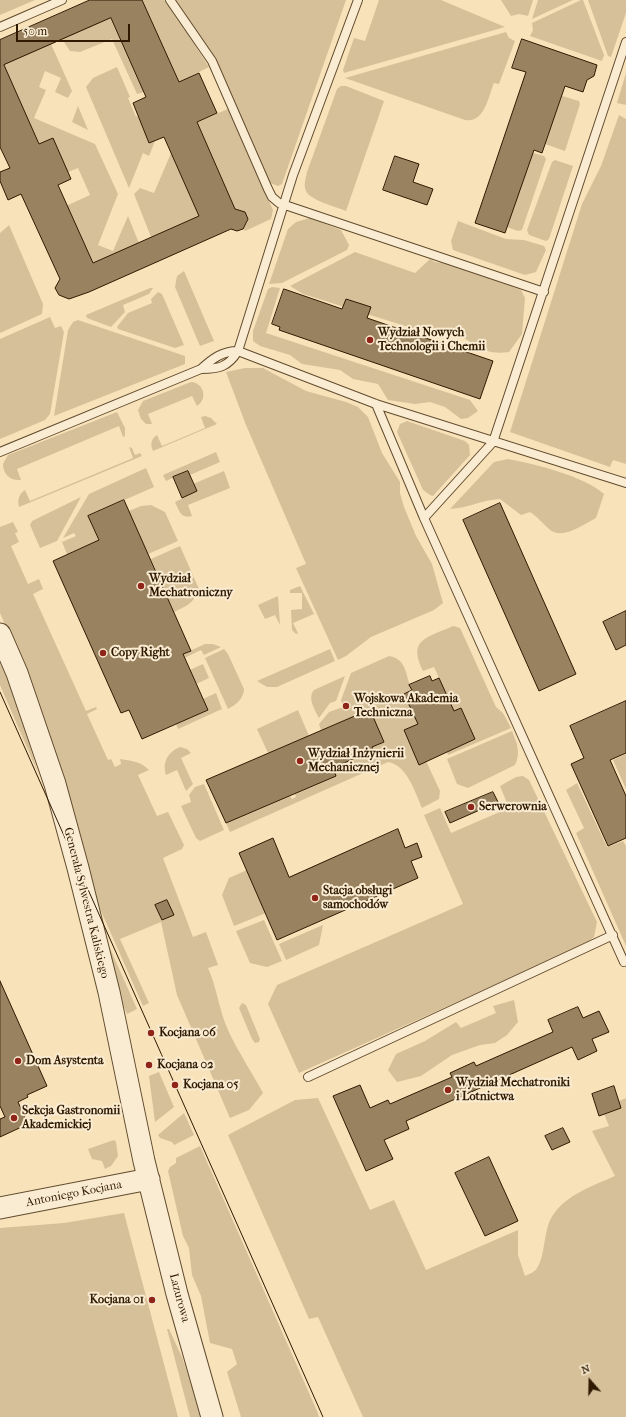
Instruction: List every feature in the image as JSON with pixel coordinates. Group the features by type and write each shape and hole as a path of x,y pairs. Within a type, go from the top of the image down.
{"street":[{"name":"Generała Sylwestra Kaliskiego","path":"0,634 17,673 42,747 78,868 109,992 149,1179"},
{"name":"Antoniego Kocjana","path":"0,1208 149,1179"},
{"name":"Lazurowa","path":"149,1179 177,1294 212,1417"}],"lane":[{"path":"0,27 62,0"},
{"path":"170,0 212,61 272,197 278,203 285,204 544,292"},
{"path":"238,351 293,175 358,0"},
{"path":"424,518 494,442 626,42"},
{"path":"0,452 201,369 212,358 228,351 238,351 376,404 626,483"},
{"path":"376,404 424,518 624,962 626,961"},
{"path":"308,1077 612,935"}],"shaded area":[{"path":"0,0 35,0 0,15"},
{"path":"142,0 164,0 172,9 209,67 179,82"},
{"path":"176,0 346,0 282,184 278,186 270,183 215,58"},
{"path":"379,0 441,0 505,27 344,73 343,70 354,38 365,41"},
{"path":"501,0 533,0 528,16 519,14 511,16"},
{"path":"538,0 573,0 532,19"},
{"path":"583,0 604,55 602,61 530,36 533,30 532,23"},
{"path":"588,0 626,0 626,13 611,57 608,56"},
{"path":"111,18 144,92 137,94 112,39 80,52 70,51 62,39"},
{"path":"506,32 509,38 515,41 499,84 494,83 485,108 472,120 465,120 345,78"},
{"path":"51,44 72,91 68,98 55,92 61,78 45,71 39,87 46,90 34,118 95,144 118,194 98,245 113,251 128,216 139,243 93,263 66,206 90,195 78,168 68,172 39,144 4,65"},
{"path":"117,67 130,97 128,98 136,117 138,116 144,130 155,141 149,156 143,153 129,188 86,87 93,78"},
{"path":"626,73 626,105 617,103"},
{"path":"341,86 346,86 384,101 346,211 312,197 306,191 305,186 307,172 337,89"},
{"path":"562,96 579,101 580,104 565,151 545,144"},
{"path":"78,106 88,130 72,122"},
{"path":"228,109 273,210 271,219 245,231 243,229 248,219 245,213 235,209 197,122"},
{"path":"619,115 626,119 626,464 613,460 610,467 510,432 582,204 601,166"},
{"path":"171,153 199,216 151,237 134,194 140,188 154,193"},
{"path":"533,153 544,156 546,159 522,230 518,231 507,227"},
{"path":"555,160 573,166 549,239 546,241 529,235 527,230 552,162"},
{"path":"310,218 341,230 349,245 347,250 282,283 269,284 288,229 296,222"},
{"path":"458,221 506,239 524,240 544,246 546,250 536,272 525,275 453,250 451,241"},
{"path":"9,225 43,304 42,314 0,333 0,233"},
{"path":"355,252 415,273 430,259 435,262 451,264 495,279 521,290 525,298 522,334 509,352 491,352 478,347 451,330 434,335 303,294 290,286"},
{"path":"184,271 214,341 200,346 175,287 177,276"},
{"path":"272,287 280,288 266,333 470,400 478,411 468,418 461,419 445,407 430,402 415,404 388,400 378,384 353,379 340,370 302,364 290,355 260,346 253,341 253,331 268,289"},
{"path":"153,288 149,294 123,305 125,312 111,327 87,318 86,315"},
{"path":"158,292 162,294 184,345 175,348 118,329 117,327 128,313 152,303 151,299"},
{"path":"50,317 55,328 61,326 64,332 50,414 45,420 0,439 0,339"},
{"path":"78,320 185,356 185,364 54,416 68,330 73,322"},
{"path":"245,368 263,368 306,391 346,402 358,407 368,417 382,453 400,482 400,493 404,507 416,536 432,564 443,603 434,610 371,637 346,656 338,660 296,568 306,564 246,425 226,372"},
{"path":"191,382 199,385 203,392 203,399 197,406 192,396 148,414 152,424 146,424 141,419 138,410 143,401"},
{"path":"117,412 125,428 125,436 123,437 119,426 17,469 21,480 10,478 4,471 3,464 8,455"},
{"path":"205,416 211,418 217,424 153,451 153,438 157,435 162,446 205,428 201,417"},
{"path":"407,421 465,441 469,445 470,455 433,496 423,490 397,432 400,424"},
{"path":"129,447 132,448 135,455 140,453 142,456 19,507 19,497 25,490 30,501 133,458"},
{"path":"216,452 220,462 190,475 188,471 166,481 163,475"},
{"path":"508,459 532,464 572,476 604,494 596,518 573,530 560,533 549,529 530,512 521,515 500,499 450,509 494,462"},
{"path":"146,468 154,487 88,516 146,647 136,651 152,687 203,664 209,678 196,684 191,673 146,693 81,548 67,554 62,542 76,536 74,533 63,538 89,494"},
{"path":"224,471 230,488 188,505 192,516 188,517 181,514 175,502 197,491 193,484"},
{"path":"81,497 57,541 40,548 30,525 32,521"},
{"path":"151,505 165,512 178,541 148,554 129,511 141,506"},
{"path":"13,522 18,532 15,533 19,542 11,546 28,584 39,579 43,589 33,594 86,711 96,707 97,709 87,714 108,760 111,759 115,767 121,764 120,759 139,763 149,770 138,775 157,816 168,812 184,845 182,849 163,858 193,937 206,932 218,965 208,968 214,983 222,1015 236,1046 263,1093 249,1110 230,1118 177,995 161,922 120,939 149,1003 143,1006 93,893 29,680 0,613 0,527"},
{"path":"180,546 199,589 195,598 190,604 174,612 151,559"},
{"path":"300,586 314,614 293,623 298,633 296,634 292,630 291,610 302,609 302,593 290,593 290,590"},
{"path":"278,596 280,625 275,615 265,619 258,605"},
{"path":"453,626 460,628 496,707 503,713 511,728 448,755 447,752 475,739 461,708 454,711 434,667 423,671 417,652 422,641"},
{"path":"205,644 213,644 221,647 204,655 201,650 155,672 155,667"},
{"path":"224,649 228,654 244,689 243,695 239,701 228,709 205,658"},
{"path":"330,649 335,661 277,687 267,687 257,681"},
{"path":"389,656 400,661 405,669 412,690 404,694 418,724 404,730 419,764 426,761 440,791 439,799 422,808 410,780 400,768 395,764 388,762 230,832 226,823 290,796 292,799 296,797 295,794 336,776 333,768 373,750 372,747 384,742 371,712 359,718 357,715 321,730 319,724 329,712 343,707 341,700 351,673"},
{"path":"0,664 11,683 38,773 0,685"},
{"path":"345,676 336,701 330,703 319,718 311,700 312,693 314,690"},
{"path":"216,693 222,709 178,729 176,724 203,699"},
{"path":"298,710 309,736 268,753 257,729"},
{"path":"512,731 517,744 518,752 515,765 468,788 457,784 447,759"},
{"path":"180,747 187,749 191,753 181,758 193,784 186,791 177,770 166,775 165,770 167,758 172,752"},
{"path":"626,754 626,789 613,760"},
{"path":"523,776 529,780 597,922 594,937 586,944 299,1073 268,1004 277,985 463,904 424,815 440,808 451,833 509,808 500,786 516,777"},
{"path":"577,783 607,847 623,841 626,846 626,946 576,833 584,828 566,790"},
{"path":"204,784 224,830 200,841 196,838 181,806 191,802 189,795 195,787"},
{"path":"247,870 266,913 234,926 222,895 229,878"},
{"path":"264,920 282,961 267,967 250,963 236,931"},
{"path":"323,925 319,945 286,960 279,944"},
{"path":"101,928 137,1009 127,1014 118,994"},
{"path":"514,1000 518,1022 507,1035 495,1043 480,1045 452,1055 421,1076 397,1082 388,1070 396,1054 425,1041 456,1022 461,1028 496,1013 493,1006"},
{"path":"242,1003 246,1005 260,1039 259,1042 255,1043 252,1039 239,1008"},
{"path":"159,1072 174,1107 155,1122 149,1076"},
{"path":"318,1098 370,1210 394,1200 426,1270 518,1230 518,1255 525,1276 535,1271 540,1263 550,1221 559,1208 566,1201 581,1191 615,1176 592,1131 609,1126 604,1114 621,1108 619,1101 626,1098 626,1417 363,1417 318,1317 309,1319 228,1135 295,1100"},
{"path":"184,1113 194,1135 174,1145 172,1142 160,1138 158,1135"},
{"path":"114,1140 116,1142 118,1156 111,1166 105,1169 102,1161 92,1159 88,1149"},
{"path":"200,1146 319,1417 241,1417 227,1372 237,1364 232,1349 210,1343 201,1296 192,1275 189,1248 183,1236 168,1171 170,1167 176,1163 176,1158"},
{"path":"124,1213 178,1417 0,1417 0,1228 64,1223"},
{"path":"167,1329 169,1329 182,1357 203,1417 190,1417"}],"building":[{"path":"90,0 142,0 179,82 199,73 217,113 197,122 235,209 245,212 248,219 243,229 237,231 231,229 89,292 69,299 59,295 55,288 60,279 21,194 8,200 0,181 0,172 10,168 0,147 0,40","holes":["111,18 146,97 133,103 149,143 164,137 199,216 93,263 58,185 71,179 53,138 39,144 4,65"]},
{"path":"522,39 597,65 594,76 587,80 583,92 565,86 542,153 534,150 505,233 475,223 526,72 512,68"},
{"path":"395,156 419,164 413,182 433,189 427,205 383,190"},
{"name":"Wydział Nowych Technologii i Chemii","path":"284,289 342,309 346,299 371,307 367,318 493,361 480,399 279,330 280,327 272,324"},
{"path":"188,471 197,491 182,498 173,477"},
{"path":"124,500 191,651 183,654 208,710 142,739 129,710 121,713 53,561 99,540 88,516"},
{"path":"500,503 576,674 539,691 463,520"},
{"path":"626,611 626,645 616,650 603,622"},
{"name":"Wydział Inżynierii Mechanicznej","path":"430,676 432,681 439,678 454,711 461,708 475,739 419,765 404,730 418,724 404,694 412,690 409,685"},
{"path":"626,701 626,753 610,760 626,796 626,838 608,846 571,764 584,758 570,726"},
{"name":"Wydział Inżynierii Mechanicznej","path":"371,712 384,742 372,747 373,750 333,768 336,776 226,823 206,780 357,715 359,718"},
{"name":"Serwerownia","path":"493,792 498,802 450,823 445,812"},
{"name":"Stacja obsługi samochodów","path":"398,829 405,848 417,843 422,857 411,861 418,878 277,940 239,853 273,838 289,877"},
{"path":"167,900 174,915 162,920 155,905"},
{"name":"Dom Asystenta","path":"0,981 47,1086 27,1095 28,1097 18,1102 28,1124 0,1137 0,1119 5,1117 0,1106"},
{"name":"Wydział Mechatroniki i Lotnictwa","path":"578,1007 583,1018 599,1011 609,1032 592,1039 597,1051 578,1060 572,1047 406,1121 409,1129 384,1140 393,1159 366,1171 333,1096 360,1085 370,1108 388,1100 390,1104 452,1077 450,1073 474,1062 476,1066 553,1032 548,1020"},
{"path":"614,1086 621,1108 599,1116 592,1094"},
{"path":"563,1128 570,1142 552,1150 545,1136"},
{"path":"489,1157 518,1221 485,1236 455,1173"}],"tram line":[{"path":"0,692 323,1417"}],"place":[{"name":"Wydział Nowych Technologii i Chemii","path":"370,340"},
{"name":"Wydział Mechatroniczny","path":"141,586"},
{"name":"Copy Right","path":"103,653"},
{"name":"Wojskowa Akademia Techniczna","path":"346,706"},
{"name":"Wydział Inżynierii Mechanicznej","path":"300,761"},
{"name":"Serwerownia","path":"471,807"},
{"name":"Stacja obsługi samochodów","path":"315,898"},
{"name":"Kocjana 06","path":"151,1033"},
{"name":"Dom Asystenta","path":"18,1061"},
{"name":"Kocjana 02","path":"149,1065"},
{"name":"Kocjana 05","path":"175,1085"},
{"name":"Wydział Mechatroniki i Lotnictwa","path":"448,1090"},
{"name":"Sekcja Gastronomii Akademickiej","path":"14,1118"},
{"name":"Kocjana 01","path":"152,1300"}]}
